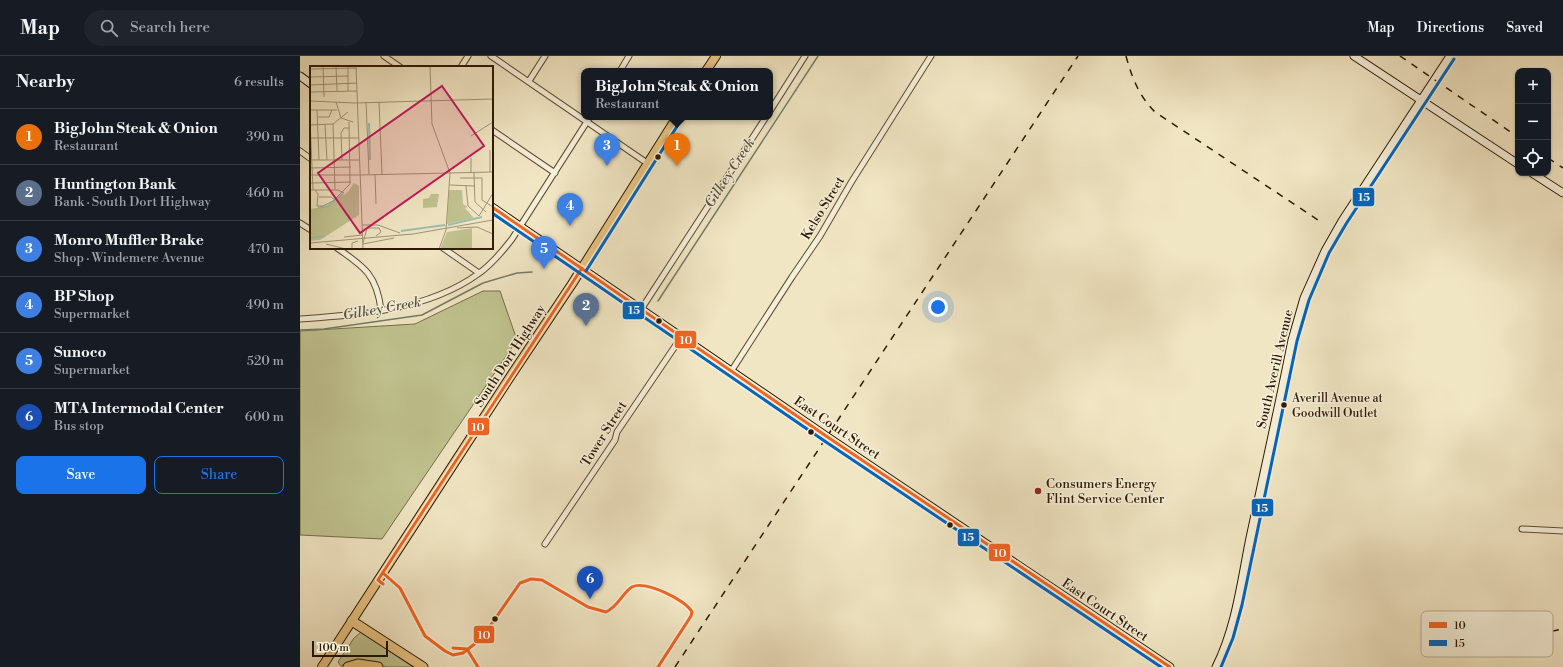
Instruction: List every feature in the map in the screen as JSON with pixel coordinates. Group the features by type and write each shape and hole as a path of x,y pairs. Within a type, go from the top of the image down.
{"highway":[{"path":"352,621 423,667"},
{"path":"348,667 358,664 378,667"}],"main road":[{"path":"708,68 716,56"},
{"name":"South Dort Highway","path":"322,667 582,268 675,120"}],"street":[{"path":"384,56 399,66"},
{"path":"462,66 468,56"},
{"path":"491,56 581,118"},
{"path":"528,81 545,56"},
{"path":"622,68 629,56"},
{"path":"773,106 806,56"},
{"name":"Kelso Street","path":"732,370 820,236 852,181 931,56"},
{"path":"1354,56 1420,101 1515,162"},
{"name":"South Averill Avenue","path":"1216,667 1222,654 1237,607 1292,340 1298,316 1310,282 1324,251 1336,230 1450,56"},
{"path":"300,76 310,83"},
{"path":"584,120 647,163"},
{"path":"642,308 764,120"},
{"path":"300,319 337,317 381,310 425,300 462,284 479,274 500,255 521,226 587,122"},
{"path":"493,131 554,173"},
{"path":"300,151 310,157"},
{"path":"1537,176 1563,193"},
{"name":"East Court Street","path":"493,208 642,308 835,442 1170,667"},
{"path":"300,223 310,229"},
{"path":"340,249 359,263 370,274 379,294 381,310"},
{"path":"444,249 479,274"},
{"name":"Tower Street","path":"545,544 615,440 617,432 682,336"},
{"path":"1522,528 1563,531"}],"green space":[{"path":"483,291 500,291 517,340 382,539 300,535 300,331 415,324"},
{"path":"361,632 413,667 345,664 341,666 338,662 354,638"}],"waterway":[{"name":"Gilkey Creek","path":"658,301 818,56"},
{"name":"Gilkey Creek","path":"300,330 324,329 422,315 483,283 517,273 532,272"}],"railway":[{"path":"675,667 1078,56"},
{"path":"1126,56 1140,93 1155,112 1318,220"},
{"path":"1400,56 1515,135"},
{"path":"1551,160 1563,168"},
{"path":"1553,631 1563,629"}],"transit line":[{"name":"15","path":"1221,667 1233,638 1242,605 1297,341 1309,300 1329,253 1346,224 1454,59"},
{"name":"15","path":"586,271 681,120"},
{"name":"10","path":"493,208 829,438 1170,667"},
{"name":"15","path":"493,214 826,442 1161,667"},
{"name":"10","path":"383,584 378,580 582,268"},
{"name":"10","path":"383,573 400,588 425,636 453,655 463,653 481,639 520,583 531,579 542,580 588,607 606,612 614,606 632,587 646,586 665,592 682,602 692,612 691,616 658,667"},
{"name":"10","path":"453,648 467,649 478,667"}],"place":[{"name":"Monro Muffler Brake","path":"607,166"},
{"name":"Big John Steak & Onion","path":"677,166"},
{"name":"BP Shop","path":"570,226"},
{"name":"Sunoco","path":"544,269"},
{"name":"Huntington Bank","path":"586,326"},
{"name":"Averill Avenue at Goodwill Outlet","path":"1284,405"},
{"name":"Consumers Energy Flint Service Center","path":"1038,491"},
{"name":"MTA Intermodal Center","path":"590,599"}]}
